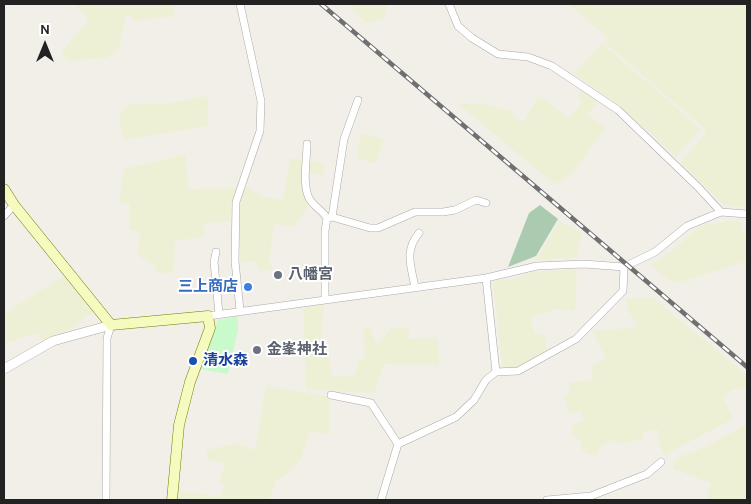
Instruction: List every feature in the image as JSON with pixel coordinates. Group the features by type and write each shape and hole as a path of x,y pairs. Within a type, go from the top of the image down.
{"main road":[{"path":"4,189 14,205 111,325 208,316 210,328 190,382 179,425 172,500"}],"street":[{"path":"240,310 235,261 236,202 260,131 261,101 241,4"},
{"path":"449,4 458,26 472,38 498,54 528,57 552,66 618,110 698,187 721,212"},
{"path":"325,299 325,231 330,217 344,139 358,100"},
{"path":"307,144 306,191 310,200 330,217 370,228 378,228 414,212 443,212 455,210 476,200 486,202"},
{"path":"4,216 14,205"},
{"path":"208,316 240,310 486,278 537,266 584,264 624,267 655,252 688,226 721,212 747,214"},
{"path":"415,287 410,244 419,233"},
{"path":"216,252 214,262 219,314"},
{"path":"381,500 398,444 456,417 474,400 486,380 496,372 518,371 576,339 623,291 624,267"},
{"path":"486,278 496,372"},
{"path":"4,369 53,341 111,325"},
{"path":"106,500 107,338 111,325"},
{"path":"331,395 371,403 398,444"},
{"path":"547,500 591,496 647,474 661,462"}],"green space":[{"path":"74,4 175,4 173,16 133,21 131,16 126,15 118,51 106,58 68,61 61,52 89,20"},
{"path":"348,4 387,4 384,19 366,23"},
{"path":"568,4 747,4 747,207 725,206 680,163 707,131 604,42 607,37"},
{"path":"602,43 701,129 676,157 619,105 574,74"},
{"path":"582,89 598,100 588,115 606,127 573,173 555,185 457,103 483,104 513,111 513,116 524,122 538,96 570,118 582,101 578,97"},
{"path":"208,96 208,126 123,140 119,114 130,104 165,104"},
{"path":"362,133 384,139 375,164 356,158"},
{"path":"186,154 188,189 236,188 230,222 204,223 203,237 175,241 173,272 157,274 155,265 138,256 140,231 129,230 130,205 119,202 124,169"},
{"path":"290,158 325,163 324,175 305,174 309,203 303,215 293,227 274,224 269,262 273,269 259,270 255,261 240,262 239,203 244,186 262,196 283,200"},
{"path":"540,205 558,219 536,256 508,267 529,213"},
{"path":"739,219 747,240 747,261 678,283 668,280 651,265 669,253 700,226"},
{"path":"559,221 582,233 577,257 536,260"},
{"path":"577,269 575,311 555,309 530,318 535,334 545,335 547,350 518,368 503,369 493,284 495,280 513,279 531,272"},
{"path":"66,274 95,311 69,330 42,342 36,333 4,344 4,314"},
{"path":"652,297 747,375 747,388 733,389 723,396 733,419 664,455 658,440 659,431 656,429 643,433 643,439 621,444 613,440 601,446 597,455 591,455 582,451 580,440 573,436 572,426 584,420 580,411 569,414 564,396 570,394 568,383 594,379 590,366 606,359 592,331 638,327 628,310 626,299"},
{"path":"324,305 320,348 329,352 332,377 355,375 359,361 365,357 363,327 370,327 377,345 391,328 410,327 408,339 438,337 439,365 384,364 374,393 306,389 303,307"},
{"path":"238,316 238,330 228,374 200,369 218,320"},
{"path":"266,386 329,396 329,435 310,431 301,459 285,476 277,479 269,500 177,500 177,492 202,493 219,498 225,484 219,482 225,463 210,461 206,453 207,450 238,443 255,450"},
{"path":"747,424 747,500 706,500 710,483 674,469 675,459 707,446"}],"railway":[{"path":"321,4 747,367"}],"place":[{"name":"八幡宮","path":"278,275"},
{"name":"三上商店","path":"248,287"},
{"name":"金峯神社","path":"257,350"},
{"name":"清水森","path":"193,361"}]}
